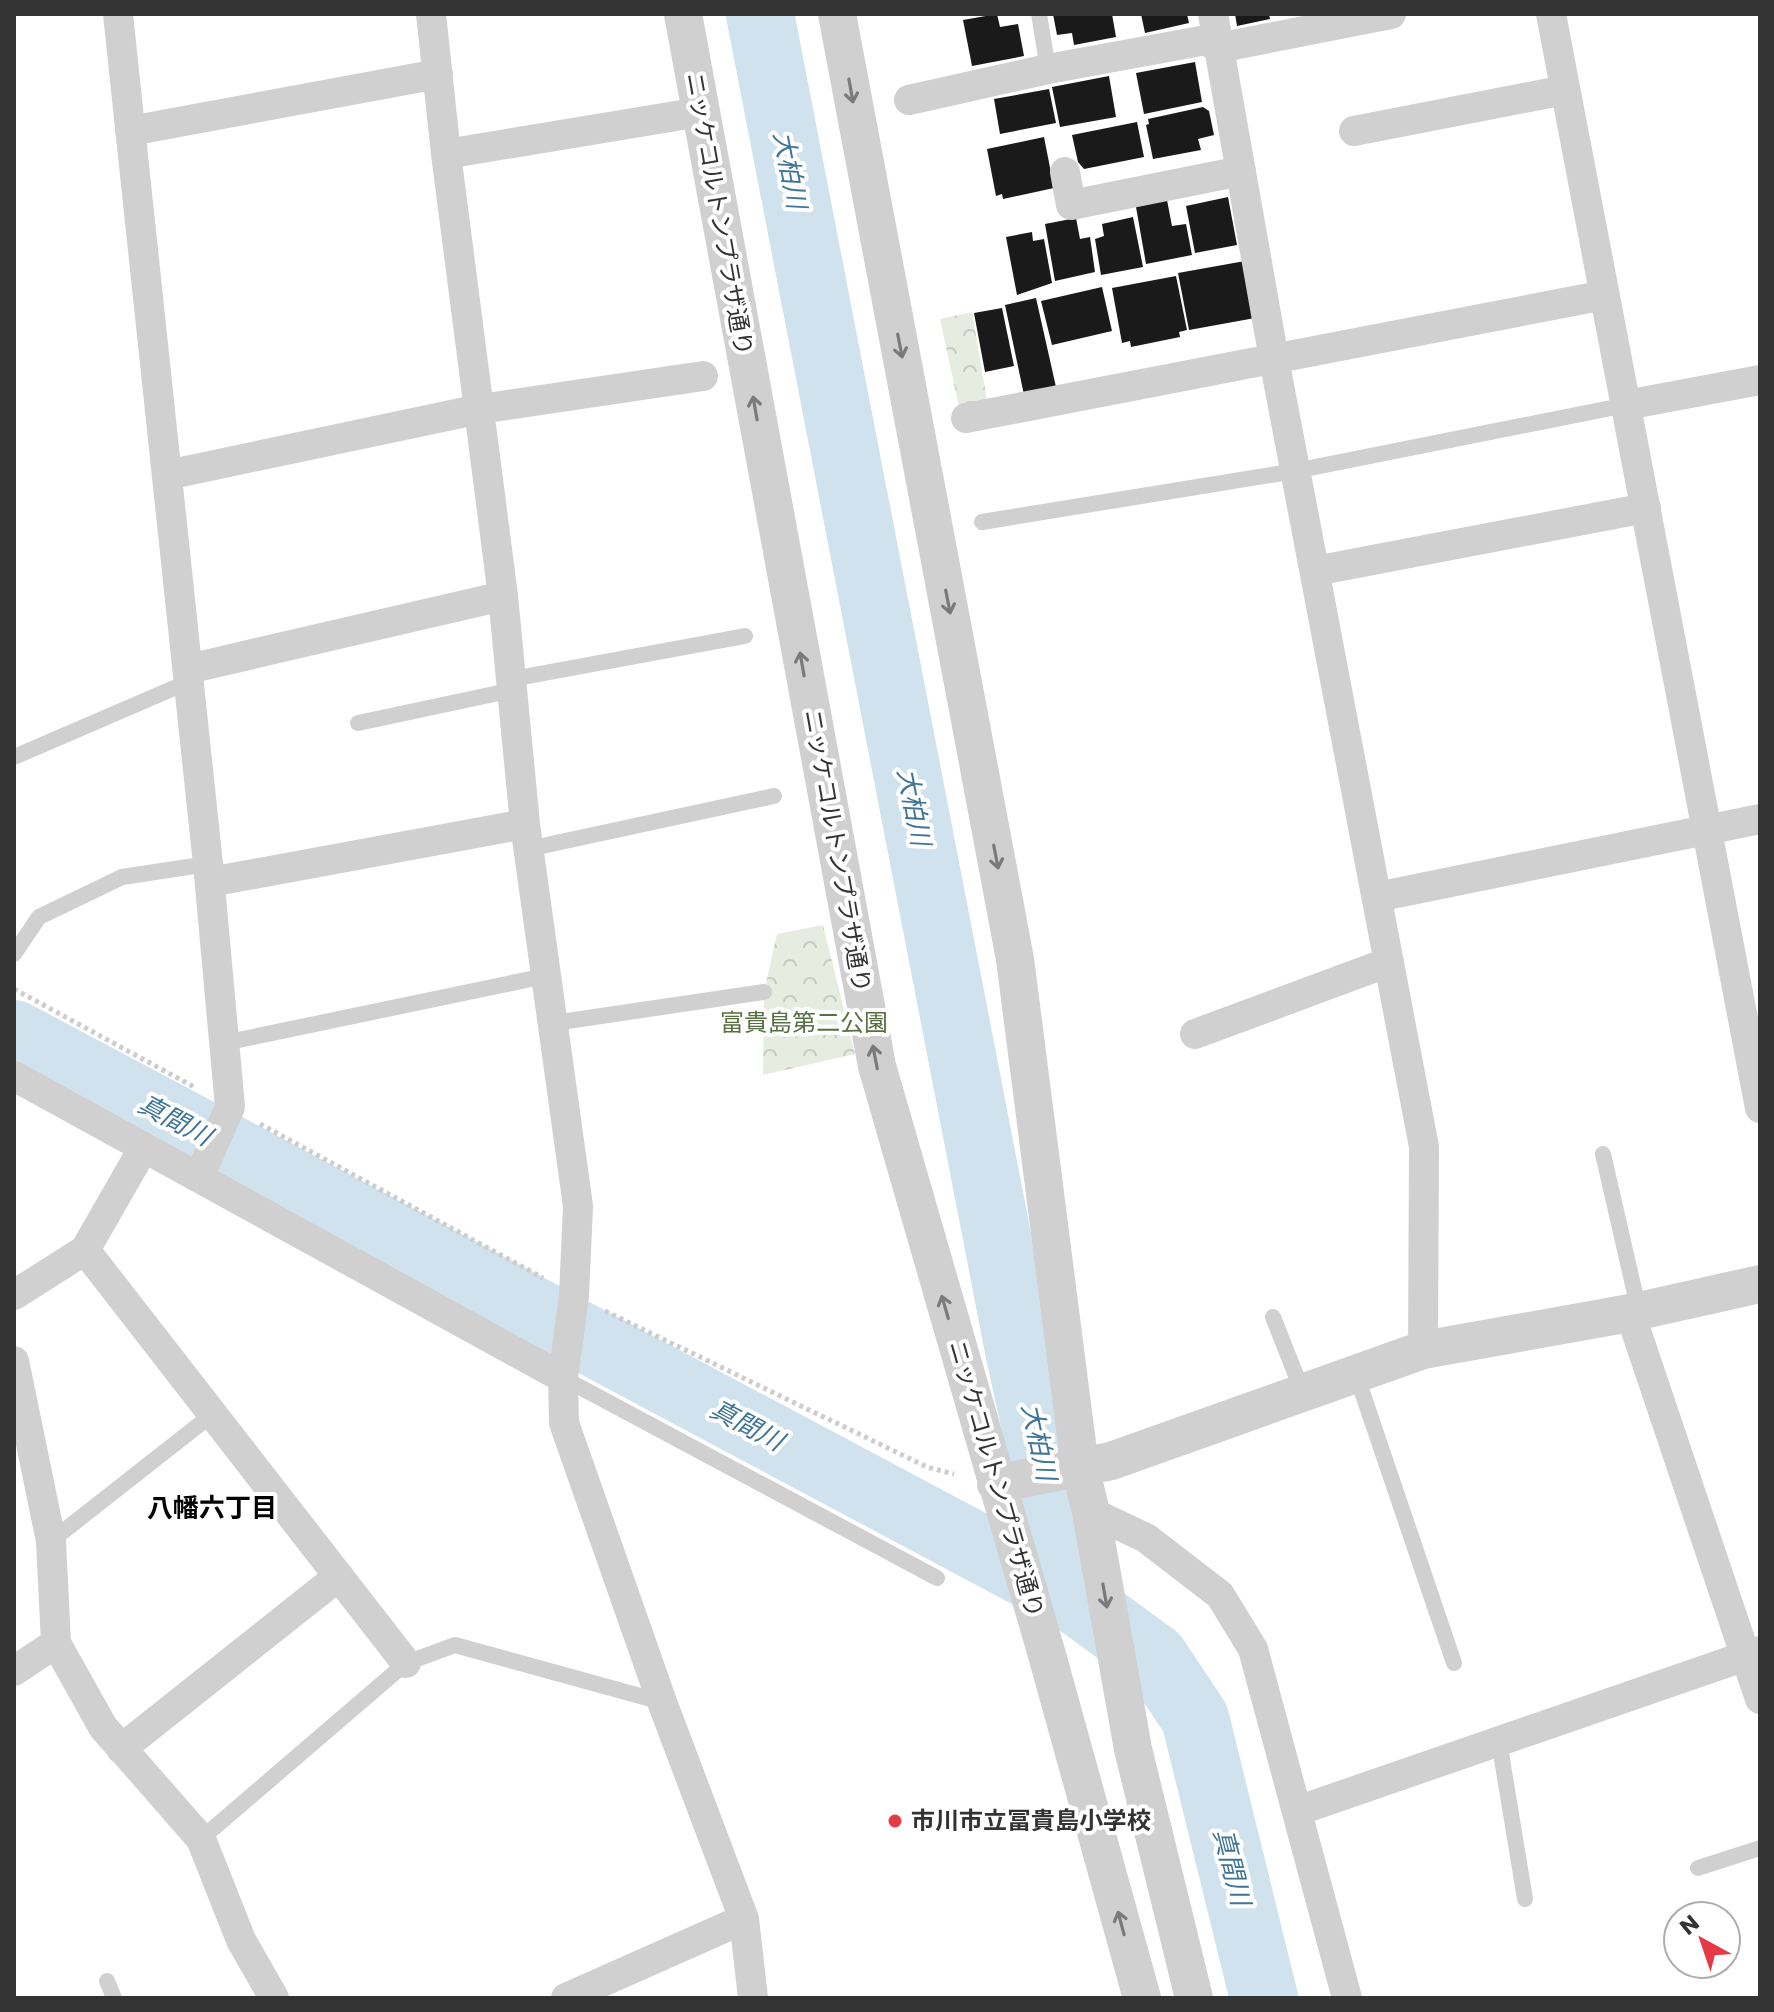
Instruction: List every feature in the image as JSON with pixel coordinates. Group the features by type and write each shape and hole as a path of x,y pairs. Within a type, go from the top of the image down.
{"street":[{"path":"118,14 209,873 230,1107 199,1177"},
{"path":"431,14 503,596 527,836 578,1206 574,1296 563,1378 564,1423 662,1702 744,1919 753,1998"},
{"name":"ニッケコルトンプラザ通り","path":"683,14 877,1066 1047,1655 1142,1998"},
{"path":"837,14 1015,959 1080,1467 1133,1749 1194,1998"},
{"path":"1213,14 1274,359 1424,1147 1423,1350"},
{"path":"909,100 1048,69 1206,40 1218,48 1391,14"},
{"path":"1551,14 1760,1108"},
{"path":"130,131 438,74"},
{"path":"1354,131 1565,90"},
{"path":"446,154 700,112"},
{"path":"1065,172 1071,205 1241,171"},
{"path":"966,418 1605,295"},
{"path":"167,475 480,409 703,376"},
{"path":"1626,405 1760,380"},
{"path":"1315,571 1646,508"},
{"path":"188,676 503,596"},
{"path":"1377,897 1760,819"},
{"path":"209,873 527,836"},
{"path":"1195,1034 1389,962"},
{"path":"14,1076 563,1378"},
{"path":"14,1295 85,1250 144,1147"},
{"path":"85,1250 406,1663"},
{"path":"1001,1500 1080,1467 1111,1461 1423,1350 1634,1312 1760,1284"},
{"path":"1634,1312 1753,1654 1760,1699"},
{"path":"14,1361 51,1541 56,1643 103,1727 201,1839 241,1940 274,1998"},
{"path":"1091,1516 1146,1538 1220,1595 1253,1649 1347,1998"},
{"path":"121,1749 339,1576"},
{"path":"14,1671 56,1643"},
{"path":"1297,1811 1753,1654"},
{"path":"566,1998 744,1919"}],"lane":[{"path":"1039,14 1048,69"},
{"path":"982,522 1295,471 1626,405"},
{"path":"358,723 512,685 745,636"},
{"path":"14,757 188,676"},
{"path":"527,836 774,796"},
{"path":"14,954 39,917 122,877 209,873"},
{"path":"224,1043 545,976"},
{"path":"554,1023 764,992"},
{"path":"1603,1154 1634,1312"},
{"path":"1273,1317 1303,1393"},
{"path":"1356,1374 1454,1663"},
{"path":"563,1378 937,1578"},
{"path":"51,1541 214,1413"},
{"path":"201,1839 406,1663 455,1645 662,1702"},
{"path":"1499,1741 1525,1899"},
{"path":"1698,1868 1760,1848"},
{"path":"107,1981 114,1998"}],"path":[{"path":"14,989 574,1296 1001,1500"}],"green space":[{"path":"972,312 987,401 959,407 940,319"},
{"name":"富貴島第二公園","path":"823,925 855,1054 763,1075 764,992 777,934"}],"building":[{"path":"997,14 1000,27 1018,24 1024,56 972,66 963,20"},
{"path":"1053,14 1112,14 1116,37 1074,45 1072,33 1057,35"},
{"path":"1141,14 1187,14 1189,23 1145,33"},
{"path":"1235,14 1269,14 1270,19 1237,26"},
{"path":"1195,62 1202,102 1144,114 1136,73"},
{"path":"1109,76 1116,117 1060,127 1052,87"},
{"path":"1049,89 1056,123 1000,134 994,99"},
{"path":"1203,107 1209,111 1214,135 1198,139 1201,150 1153,159 1146,125 1149,124 1148,119"},
{"path":"1137,122 1144,157 1084,169 1078,162 1072,135"},
{"path":"1044,137 1054,188 1003,199 1002,194 996,196 987,149"},
{"path":"1228,197 1237,245 1195,253 1186,206"},
{"path":"1167,200 1172,226 1186,224 1192,255 1146,264 1136,207"},
{"path":"1133,217 1143,267 1101,275 1095,239 1104,236 1102,224"},
{"path":"1076,218 1080,239 1090,237 1095,272 1055,281 1045,224"},
{"path":"1032,232 1033,241 1044,239 1052,283 1017,295 1006,237"},
{"path":"1245,261 1255,318 1189,330 1178,273"},
{"path":"1176,276 1187,330 1179,332 1180,337 1131,347 1130,341 1122,343 1112,288"},
{"path":"1102,287 1112,331 1052,345 1041,301"},
{"path":"1036,298 1056,387 1024,395 1005,305"},
{"path":"1002,308 1014,366 985,372 974,313"}],"waterway":[{"name":"大柏川","path":"760,14 1019,1350 1073,1598"},
{"name":"真間川","path":"14,1034 1073,1598 1155,1658 1195,1718 1264,1998"}],"place":[{"name":"市川市立冨貴島小学校","path":"895,1821"}],"district":[{"name":"八幡六丁目","path":"212,1508"}]}
